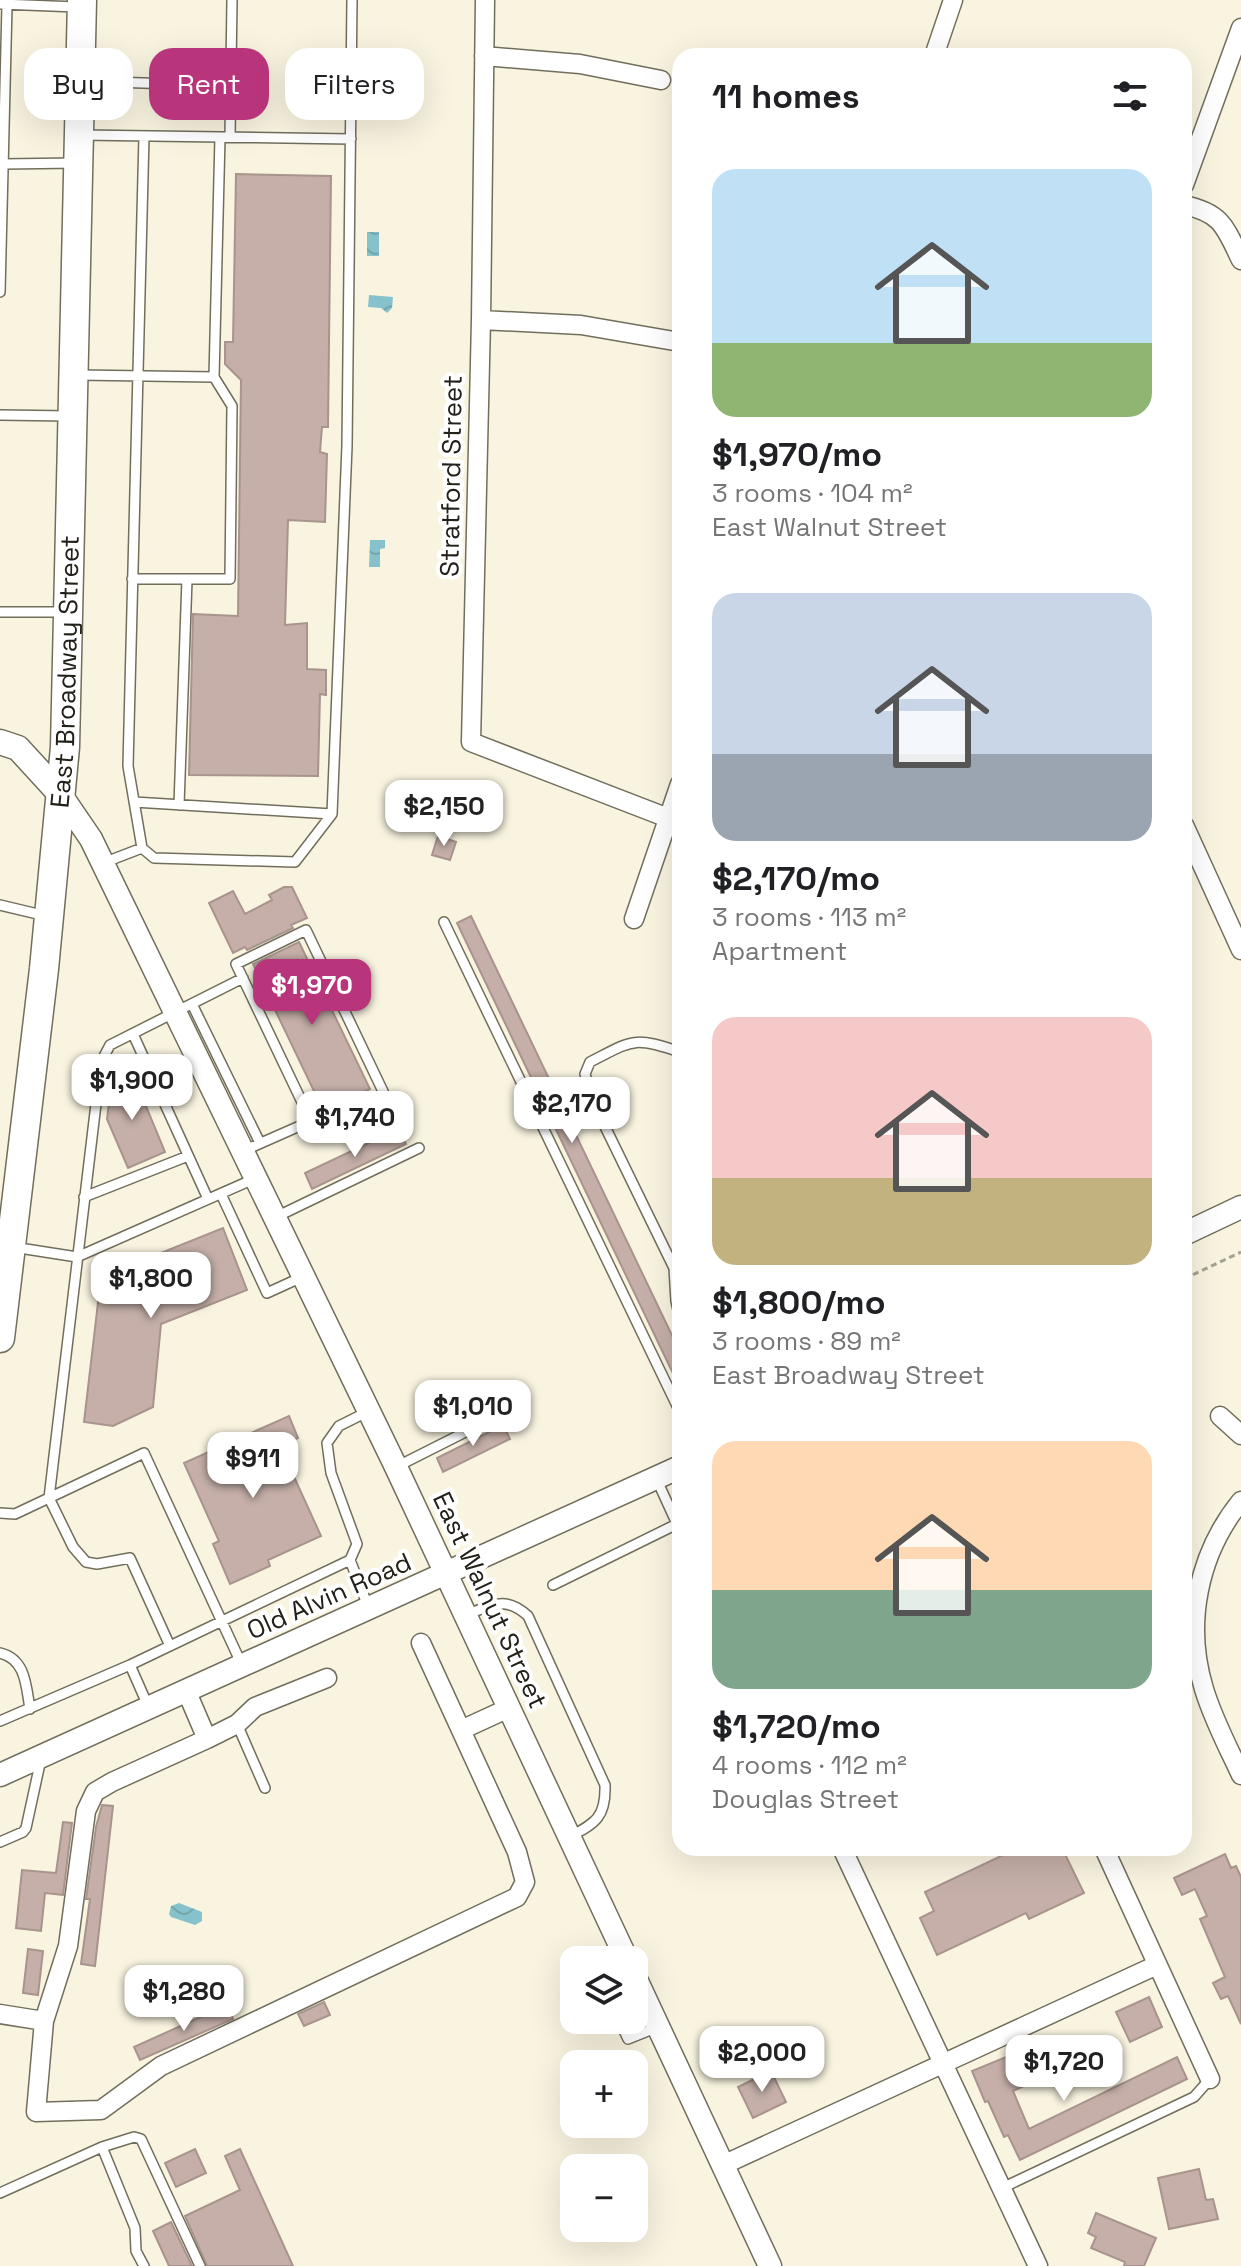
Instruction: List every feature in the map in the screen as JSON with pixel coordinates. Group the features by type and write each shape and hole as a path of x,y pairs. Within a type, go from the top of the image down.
{"main road":[{"name":"East Broadway Street","path":"81,48 82,4"},
{"name":"East Broadway Street","path":"0,1338 6,1246 49,917 65,747 79,120"},
{"path":"0,742 18,748 61,795"}],"street":[{"name":"Stratford Street","path":"485,0 471,742 668,818"},
{"path":"937,48 953,0"},
{"path":"1192,163 1241,28"},
{"path":"484,56 580,64 661,80"},
{"path":"1192,207 1207,210 1225,227 1241,260"},
{"path":"481,320 581,325 672,341"},
{"name":"East Walnut Street","path":"61,795 91,839 184,1008 251,1147 256,1178 396,1467 569,1837 616,1946"},
{"path":"634,919 672,807"},
{"path":"1192,843 1241,950"},
{"path":"1192,1227 1241,1207"},
{"path":"1220,1416 1241,1435"},
{"name":"Old Alvin Road","path":"0,1775 672,1471"},
{"path":"1241,1501 1213,1545 1198,1591 1196,1614 1198,1662 1203,1687 1236,1753 1241,1775"},
{"path":"327,1678 255,1707 237,1724 95,1792 86,1811 68,1946 44,2021 36,2112 101,2110 161,2066 517,1897 525,1882 517,1852 421,1643"},
{"path":"186,1690 207,1739"},
{"path":"461,1730 509,1708"},
{"path":"846,1856 1038,2266"},
{"path":"1108,1856 1210,2079"},
{"path":"723,2165 1157,1965"},
{"path":"648,2005 770,2266"},
{"path":"0,2014 44,2021"}],"lane":[{"path":"231,48 232,0"},
{"path":"144,136 128,766 142,848 154,858 295,862 332,814 347,446 352,0"},
{"path":"0,292 8,4 82,4"},
{"path":"132,579 230,579 232,406 214,377 227,120"},
{"path":"79,135 351,139"},
{"path":"3,164 78,163"},
{"path":"73,375 214,377"},
{"path":"0,415 72,416"},
{"path":"179,805 187,579"},
{"path":"0,612 68,612"},
{"path":"134,802 332,814"},
{"path":"103,863 142,848"},
{"path":"0,905 49,917"},
{"path":"444,922 672,1395"},
{"path":"306,930 389,1104 331,1132 311,1121 236,964 306,930"},
{"path":"170,1646 130,1558 97,1564 86,1562 73,1547 49,1498 101,1062 110,1045 243,978"},
{"path":"133,1034 208,1199"},
{"path":"672,1049 652,1042 632,1041 590,1062 585,1074 594,1104 672,1264"},
{"path":"251,1147 311,1121"},
{"path":"276,1217 419,1148"},
{"path":"84,1197 188,1156"},
{"path":"6,1246 77,1257 256,1178"},
{"path":"221,1194 267,1293 305,1276"},
{"path":"0,1721 130,1665 350,1560 357,1544 331,1473 327,1443 339,1426 369,1411"},
{"path":"396,1467 507,1411"},
{"path":"0,1513 15,1514 144,1453 242,1665"},
{"path":"656,1478 672,1509"},
{"path":"553,1585 672,1526"},
{"path":"350,1560 369,1609"},
{"path":"465,1615 498,1602 517,1606 528,1616 605,1785 606,1805 600,1817 591,1826 569,1837"},
{"path":"0,1653 9,1655 22,1668 30,1709"},
{"path":"130,1665 148,1707"},
{"path":"237,1724 265,1788"},
{"path":"0,1849 0,1842 26,1828 41,1756"},
{"path":"648,2031 658,2027"},
{"path":"1002,2188 1194,2097 1210,2079"},
{"path":"0,2193 102,2147 134,2137 141,2139 200,2266"},
{"path":"102,2147 135,2228 136,2251 144,2266"}],"path":[{"path":"1192,1275 1241,1252"}],"water":[{"path":"367,232 379,232 379,256 367,256"},
{"path":"369,295 393,297 392,308 387,313 381,308 368,307"},
{"path":"370,540 385,540 385,548 380,549 380,567 369,567"},
{"path":"179,1903 202,1912 202,1921 195,1925 171,1917 171,1906"}],"building":[{"path":"236,174 331,176 328,427 322,427 320,452 327,454 325,522 288,520 285,625 307,623 307,669 326,670 326,695 320,694 318,776 189,775 193,614 238,616 241,380 225,364 225,342 233,342"},
{"path":"438,836 456,842 450,860 432,855"},
{"path":"284,887 292,887 307,918 247,950 245,947 233,953 209,903 233,891 245,914 272,900 269,895"},
{"path":"471,916 672,1335 672,1371 457,923"},
{"path":"299,942 370,1089 324,1112 253,964"},
{"path":"131,1070 165,1152 128,1168 107,1119 112,1078"},
{"path":"398,1129 406,1144 312,1189 305,1173"},
{"path":"223,1228 247,1290 161,1324 153,1407 113,1426 84,1422 101,1277"},
{"path":"289,1416 298,1438 280,1446 321,1536 268,1560 270,1566 230,1584 213,1544 219,1541 184,1463"},
{"path":"503,1425 510,1439 443,1472 437,1458"},
{"path":"102,1805 113,1806 95,1966 81,1964 90,1899 86,1899"},
{"path":"63,1822 72,1823 63,1895 45,1893 41,1931 16,1928 22,1870 56,1873"},
{"path":"1225,1854 1231,1868 1236,1866 1241,1877 1241,2024 1228,1996 1221,1999 1213,1983 1225,1977 1200,1919 1207,1916 1195,1889 1182,1895 1174,1878"},
{"path":"1001,1856 1066,1856 1084,1893 1029,1919 1026,1913 937,1955 920,1918 934,1911 925,1892"},
{"path":"28,1949 43,1951 38,1995 23,1993"},
{"path":"1149,1997 1162,2027 1130,2042 1116,2012"},
{"path":"324,2002 330,2015 304,2026 298,2014"},
{"path":"227,2005 233,2019 140,2060 134,2047"},
{"path":"1011,2055 1024,2086 1013,2091 1029,2129 1177,2057 1187,2079 1020,2160 1008,2135 1004,2137 988,2101 985,2102 972,2071"},
{"path":"771,2071 786,2102 753,2118 738,2087"},
{"path":"195,2149 206,2173 176,2187 165,2163"},
{"path":"240,2149 293,2266 207,2266 185,2216 240,2190 225,2156"},
{"path":"1199,2169 1206,2200 1213,2199 1218,2219 1169,2229 1158,2178"},
{"path":"1096,2213 1156,2238 1144,2266 1124,2266 1125,2262 1091,2248 1096,2237 1088,2233"},
{"path":"171,2222 192,2266 169,2266 153,2231"}]}
